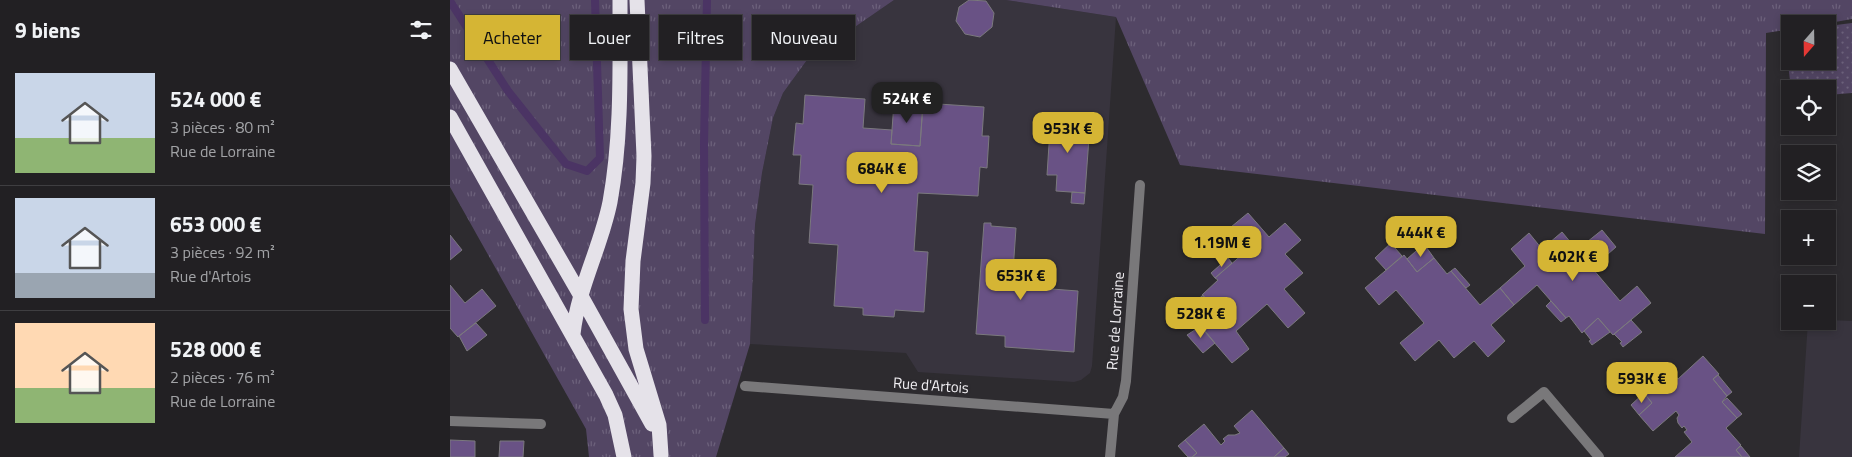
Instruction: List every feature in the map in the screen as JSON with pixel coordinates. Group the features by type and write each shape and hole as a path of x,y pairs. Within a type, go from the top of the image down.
{"highway":[{"path":"573,334 581,296 599,244 611,192 618,124 620,0"},
{"path":"637,0 644,123 644,170 633,261 631,309 636,349 659,425 661,456"},
{"path":"450,69 648,415 656,432 661,456"},
{"path":"450,117 611,405 618,425 624,457"}],"street":[{"name":"Rue de Lorraine","path":"1110,457 1114,414 1123,397 1126,381 1140,185"},
{"name":"Rue d'Artois","path":"745,386 1114,414"},
{"path":"1512,418 1544,392 1599,457"},
{"path":"450,421 540,424"}],"shaded area":[{"path":"894,0 1006,0 1116,17 1092,366 1090,373 1081,380 1074,382 918,372 906,353 750,344 755,225 762,173 773,118 783,93 807,60 855,60 855,27"},
{"path":"1836,320 1852,321 1852,457 1799,457 1807,330 1836,330"}],"green space":[{"path":"450,0 894,0 855,27 855,15 752,15 752,60 807,60 783,93 773,118 762,173 755,225 750,344 716,457 589,457 586,429 450,187"},
{"path":"1006,0 1852,0 1852,19 1836,22 1836,15 1781,15 1781,30 1766,33 1765,234 1180,165 1116,17"},
{"path":"1852,23 1852,93 1836,94 1836,80 1790,80 1789,70 1836,70 1836,25"}],"building":[{"path":"969,0 986,1 994,13 992,27 980,37 965,34 956,21 959,7"},
{"path":"805,95 865,99 863,128 892,130 891,144 920,146 923,103 984,107 982,136 989,136 987,168 980,167 978,196 918,193 914,251 928,252 924,312 895,310 894,317 863,315 863,308 834,306 838,245 809,243 813,185 799,184 801,155 793,155 796,123 803,124"},
{"path":"894,102 923,104 920,146 891,144"},
{"path":"1051,114 1069,116 1068,123 1090,124 1085,193 1056,191 1057,175 1047,175"},
{"path":"1072,192 1085,193 1084,204 1071,203"},
{"path":"1248,213 1269,237 1285,223 1301,240 1285,254 1303,273 1284,289 1305,313 1288,328 1267,304 1236,331 1249,349 1232,363 1199,325 1216,310 1202,295 1218,280 1215,278 1250,248 1231,227"},
{"path":"984,223 991,223 991,226 1016,228 1012,286 1078,291 1074,352 1005,347 1005,336 976,334"},
{"path":"1602,230 1616,247 1592,268 1620,301 1637,286 1651,303 1613,335 1598,318 1582,333 1569,316 1566,318 1537,285 1514,305 1500,288 1525,266 1511,249 1529,233 1542,249 1562,232 1577,250"},
{"path":"450,235 462,250 450,260"},
{"path":"1393,241 1398,245 1395,248 1402,256 1386,270 1375,258"},
{"path":"1424,244 1434,258 1417,272 1407,259"},
{"path":"1404,255 1417,272 1434,258 1447,274 1451,271 1480,305 1500,288 1514,305 1491,325 1505,341 1488,357 1474,341 1454,358 1439,340 1415,361 1400,343 1424,323 1396,290 1379,305 1365,288"},
{"path":"1228,258 1232,263 1215,278 1211,273"},
{"path":"1455,268 1470,285 1466,288 1451,271"},
{"path":"450,285 465,303 482,289 496,306 458,337 450,328"},
{"path":"1203,295 1216,310 1204,321 1189,304 1193,301 1194,303"},
{"path":"1551,301 1566,318 1561,322 1546,306"},
{"path":"1598,318 1610,332 1592,345 1589,341 1591,340 1584,331"},
{"path":"1631,320 1642,332 1623,347 1620,343 1622,342 1614,334"},
{"path":"476,323 487,335 467,351 459,336"},
{"path":"1201,326 1215,343 1203,353 1187,335"},
{"path":"1703,356 1719,374 1713,379 1727,396 1722,402 1737,418 1726,428 1741,445 1736,450 1742,457 1675,457 1692,442 1684,432 1687,430 1678,423 1677,418 1679,415 1676,411 1653,431 1639,415 1652,403 1644,393 1671,370 1678,379"},
{"path":"1718,375 1732,392 1727,396 1713,379"},
{"path":"1644,393 1652,403 1639,415 1631,405"},
{"path":"1727,398 1742,414 1737,418 1722,402"},
{"path":"1252,410 1284,448 1274,457 1192,457 1197,453 1185,440 1204,424 1221,445 1225,441 1223,439 1228,435 1240,433 1234,426"},
{"path":"450,440 475,441 475,457 450,457"},
{"path":"1185,440 1197,453 1192,457 1188,457 1178,446"},
{"path":"500,441 524,441 523,457 499,457"},
{"path":"1741,446 1750,457 1742,457 1736,450"},
{"path":"1284,448 1289,454 1285,457 1274,457"}],"waterway":[{"path":"450,1 508,91 566,164 587,171 600,158 595,0"},
{"path":"705,320 704,143 707,0"}]}
